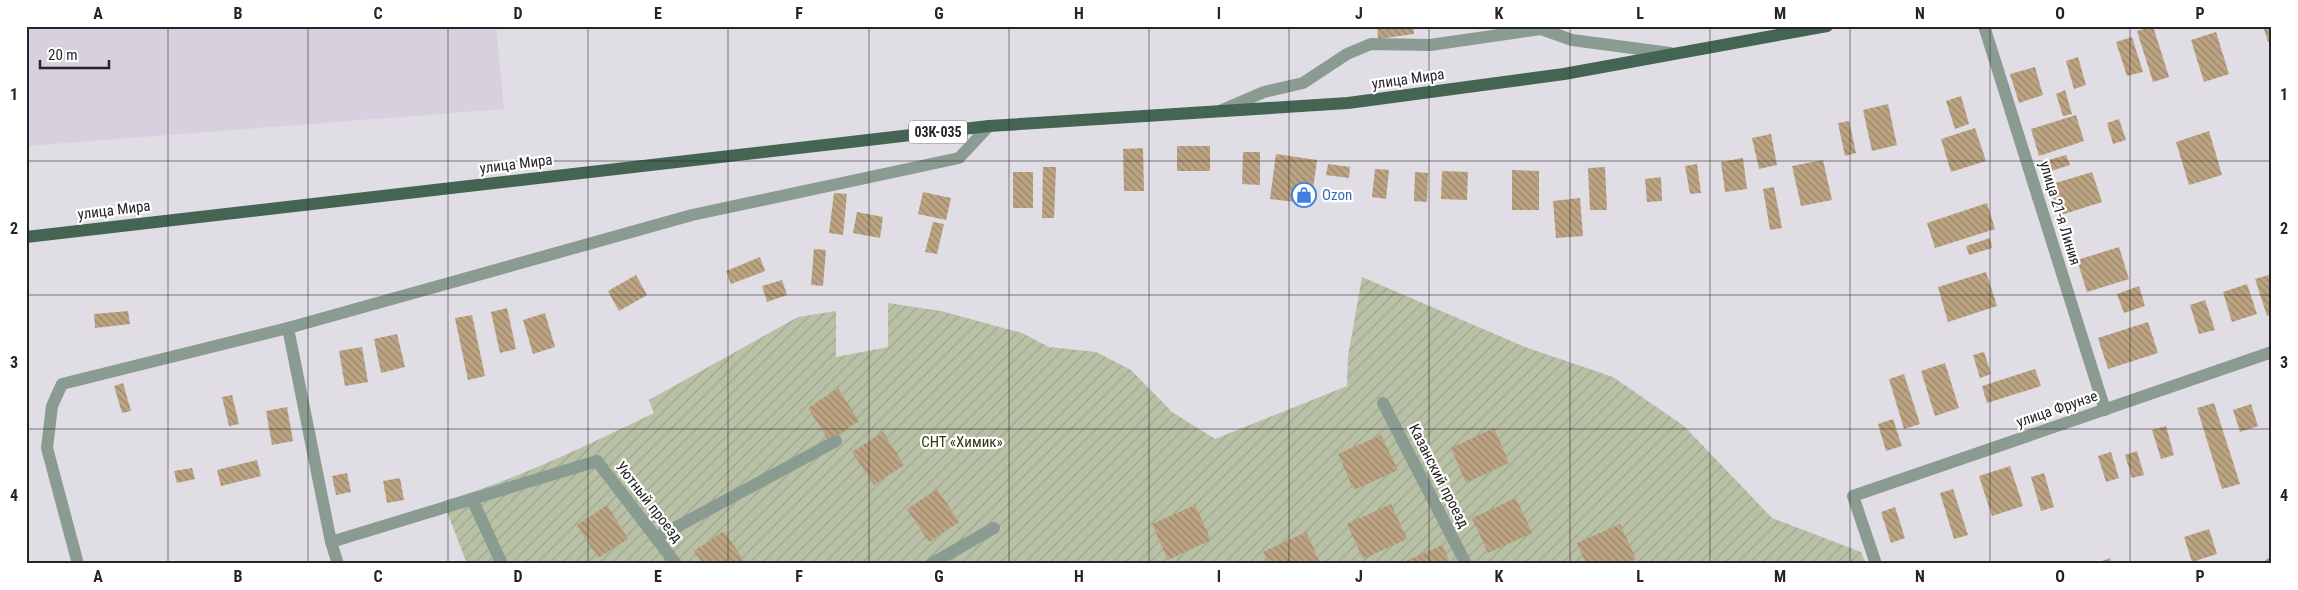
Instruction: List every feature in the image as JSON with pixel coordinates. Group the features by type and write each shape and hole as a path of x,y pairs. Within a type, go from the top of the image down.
{"main road":[{"name":"улица Мира","path":"26,237 988,126 1348,103 1564,74 1827,26"}],"street":[{"name":"улица 21-я Линия","path":"1984,26 2105,410"},
{"path":"1222,110 1264,92 1303,83 1347,54 1371,44 1430,45 1541,29 1572,40 1675,54"},
{"path":"78,564 47,448 52,406 62,384 288,328 692,215 959,158 988,126"},
{"path":"288,328 331,542 338,564"},
{"name":"улица Фрунзе","path":"1876,564 1853,496 2272,352"},
{"name":"Казанский проезд","path":"1383,404 1466,564"},
{"path":"656,538 836,441"},
{"name":"Уютный проезд","path":"472,499 596,461 676,564"},
{"path":"331,542 472,499 502,564"},
{"path":"931,564 994,528"}],"shaded area":[{"path":"26,26 496,26 504,109 26,146"}],"green space":[{"name":"СНТ «Химик»","path":"1362,277 1525,347 1613,377 1684,426 1772,518 1861,552 1866,564 467,564 443,501 524,473 654,413 649,400 798,317 836,311 836,357 888,347 888,303 941,311 1022,333 1049,347 1096,352 1131,370 1172,412 1215,439 1347,386 1348,356"}],"building":[{"path":"1377,26 1413,26 1414,34 1378,39"},
{"path":"1447,26 1462,26 1462,27 1447,29"},
{"path":"2153,26 2169,77 2153,82 2137,31"},
{"path":"2263,26 2272,26 2272,41 2268,42"},
{"path":"2216,32 2229,74 2204,82 2191,40"},
{"path":"2132,37 2143,72 2127,76 2116,42"},
{"path":"2078,57 2086,85 2074,89 2066,61"},
{"path":"2035,67 2043,95 2019,103 2010,74"},
{"path":"2065,90 2072,114 2063,116 2056,94"},
{"path":"1961,96 1969,124 1955,129 1946,101"},
{"path":"1888,104 1897,145 1872,151 1863,110"},
{"path":"2076,115 2084,141 2039,156 2031,129"},
{"path":"2119,119 2126,140 2113,144 2107,123"},
{"path":"1849,121 1856,153 1845,156 1838,123"},
{"path":"1975,128 1986,161 1951,172 1941,139"},
{"path":"2209,131 2222,175 2189,185 2176,142"},
{"path":"1771,134 1777,165 1759,169 1752,138"},
{"path":"1177,146 1210,146 1210,171 1177,171"},
{"path":"1143,148 1144,191 1124,191 1123,149"},
{"path":"1243,152 1260,152 1260,185 1242,184"},
{"path":"1276,154 1317,160 1311,204 1270,199"},
{"path":"2066,155 2070,165 2048,172 2045,161"},
{"path":"1743,158 1747,189 1725,192 1721,162"},
{"path":"1823,160 1832,200 1801,206 1792,166"},
{"path":"1328,164 1350,167 1349,178 1326,175"},
{"path":"1697,164 1701,193 1690,194 1685,166"},
{"path":"1043,167 1056,167 1054,218 1042,218"},
{"path":"1605,167 1607,210 1590,210 1588,168"},
{"path":"1375,169 1389,170 1386,199 1372,197"},
{"path":"1512,170 1539,171 1539,210 1512,210"},
{"path":"1442,171 1468,172 1467,200 1441,199"},
{"path":"1013,172 1033,172 1033,208 1013,208"},
{"path":"1415,172 1428,173 1427,202 1414,201"},
{"path":"2092,172 2102,202 2058,216 2049,185"},
{"path":"1661,177 1662,201 1647,202 1645,179"},
{"path":"1774,187 1782,228 1770,230 1763,189"},
{"path":"923,192 951,198 946,220 918,214"},
{"path":"834,193 847,194 843,235 829,233"},
{"path":"1580,198 1583,236 1556,238 1553,201"},
{"path":"1987,203 1995,229 1935,248 1927,223"},
{"path":"857,212 883,217 880,238 853,233"},
{"path":"933,222 944,224 937,254 925,252"},
{"path":"1990,238 1992,248 1969,255 1966,246"},
{"path":"2119,247 2129,279 2087,292 2077,260"},
{"path":"814,249 826,250 823,286 811,285"},
{"path":"760,257 765,271 731,284 726,271"},
{"path":"1986,272 1997,306 1948,322 1938,287"},
{"path":"2272,274 2272,315 2267,316 2255,279"},
{"path":"636,275 647,295 619,311 608,291"},
{"path":"782,280 787,295 767,302 762,286"},
{"path":"2247,284 2257,314 2232,322 2223,292"},
{"path":"2139,286 2145,306 2124,313 2117,294"},
{"path":"2205,300 2215,330 2199,334 2190,305"},
{"path":"507,308 516,349 500,353 491,312"},
{"path":"128,311 130,324 95,328 94,314"},
{"path":"545,313 555,347 533,354 523,320"},
{"path":"472,315 485,376 468,380 455,318"},
{"path":"2148,322 2158,353 2108,369 2098,338"},
{"path":"397,334 405,367 381,373 374,339"},
{"path":"362,347 368,382 345,386 339,351"},
{"path":"1984,352 1991,374 1980,378 1973,355"},
{"path":"1945,363 1959,408 1935,416 1921,371"},
{"path":"2035,369 2041,386 1987,403 1982,386"},
{"path":"1904,374 1920,424 1904,429 1889,379"},
{"path":"123,383 131,411 122,413 114,386"},
{"path":"838,388 859,421 829,441 808,408"},
{"path":"232,395 239,424 229,426 222,397"},
{"path":"2214,403 2240,484 2222,489 2197,408"},
{"path":"2251,404 2258,426 2240,432 2233,410"},
{"path":"287,407 293,441 272,445 266,411"},
{"path":"1893,419 1902,446 1886,451 1878,424"},
{"path":"2166,426 2174,455 2161,459 2152,430"},
{"path":"1494,428 1509,463 1466,483 1451,448"},
{"path":"883,432 904,465 874,485 852,452"},
{"path":"1381,435 1398,470 1354,490 1338,454"},
{"path":"2137,451 2144,475 2132,478 2125,455"},
{"path":"2111,452 2119,478 2106,482 2098,456"},
{"path":"257,460 261,476 221,486 217,470"},
{"path":"2010,466 2023,506 1992,516 1979,476"},
{"path":"192,468 195,479 177,483 174,471"},
{"path":"347,473 351,492 336,495 332,476"},
{"path":"2044,473 2054,507 2041,511 2031,477"},
{"path":"400,478 404,500 387,503 383,481"},
{"path":"937,489 959,522 929,542 907,509"},
{"path":"1953,489 1968,535 1954,539 1940,493"},
{"path":"1516,498 1532,533 1488,553 1472,518"},
{"path":"1391,504 1407,539 1363,559 1347,524"},
{"path":"607,505 628,539 598,558 577,525"},
{"path":"1195,505 1211,540 1168,560 1152,524"},
{"path":"1895,507 1905,538 1891,543 1881,512"},
{"path":"1620,524 1636,559 1626,564 1586,564 1577,543"},
{"path":"2209,529 2217,554 2192,562 2184,537"},
{"path":"724,531 746,564 703,564 694,551"},
{"path":"1306,532 1321,564 1268,564 1263,552"},
{"path":"1442,545 1451,564 1399,564"},
{"path":"2110,558 2112,564 2099,564 2099,562"}],"place":[{"name":"Ozon","path":"1304,195"}]}
